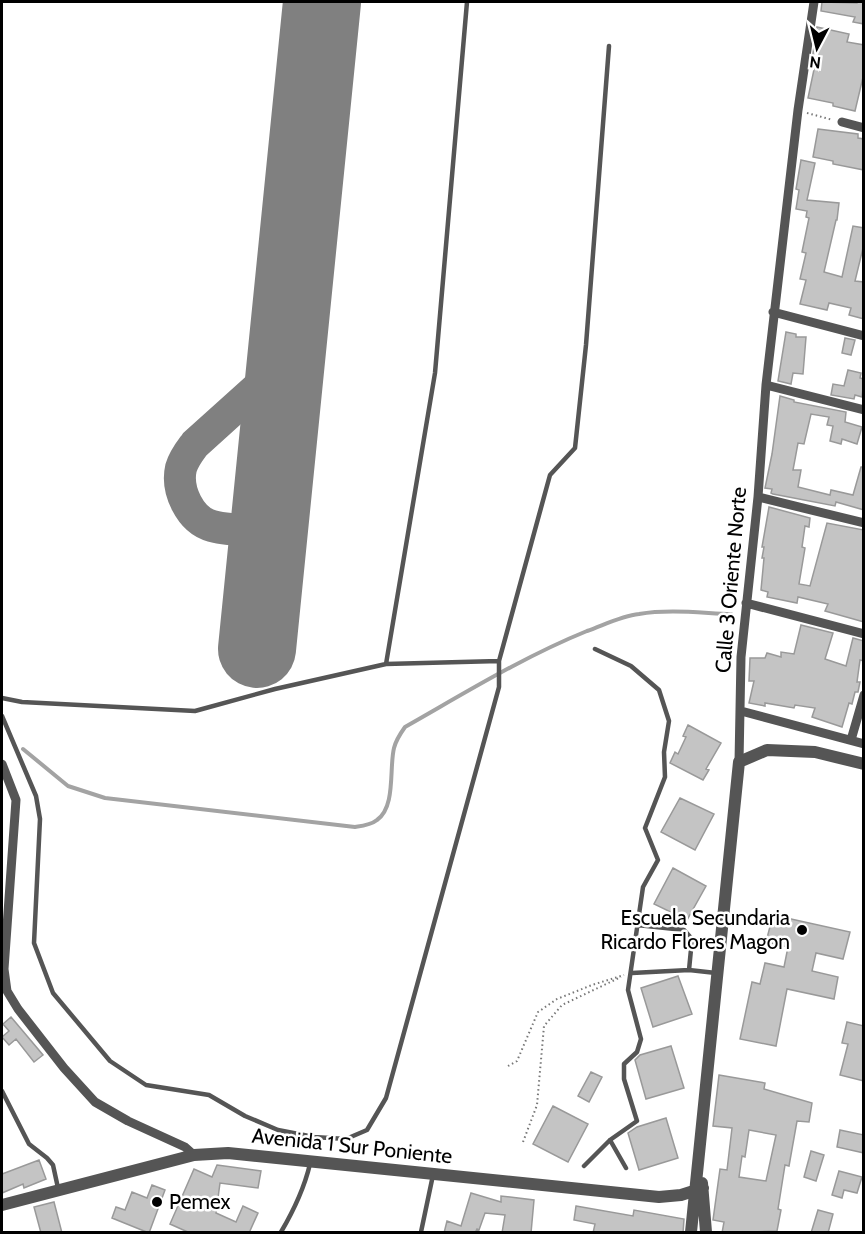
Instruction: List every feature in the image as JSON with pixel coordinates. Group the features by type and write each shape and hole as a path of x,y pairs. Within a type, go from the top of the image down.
{"street":[{"name":"Calle 3 Oriente Norte","path":"706,1233 699,1189 699,1164 716,973 739,762 741,657 758,497 773,312 814,2"},
{"path":"842,122 864,128"},
{"path":"773,312 864,336"},
{"path":"766,385 864,410"},
{"path":"758,497 864,523"},
{"path":"746,603 864,634"},
{"path":"851,740 864,695"},
{"path":"741,711 864,744"},
{"path":"739,762 767,750 815,752 864,764"},
{"path":"2,764 16,800 4,969 7,991 18,1009 58,1060 95,1102 128,1121 185,1147 194,1155"},
{"name":"Avenida 1 Sur Poniente","path":"2,1205 194,1155 228,1153 659,1197 681,1195 699,1189"},
{"name":"Calle 3 Oriente Norte","path":"691,1233 699,1189"}],"lane":[{"path":"386,664 435,374 467,2"},
{"path":"2,716 36,796 40,819 34,944 52,993 110,1061 146,1085 209,1095 245,1116 278,1130 314,1137 346,1139 367,1130 386,1098 500,680 499,663 550,475 575,448 586,345 609,46"},
{"path":"584,1166 610,1140 637,1121 624,1079 624,1064 637,1052 641,1039 628,990 643,887 658,860 645,828 665,777 664,752 669,721 658,690 631,666 595,649"},
{"path":"2,698 22,702 195,711 275,689 386,664 499,663"},
{"path":"637,925 684,930 692,939 720,943"},
{"path":"689,970 692,939"},
{"path":"632,972 689,970 716,973"},
{"path":"2,1091 29,1144 53,1165 59,1190"},
{"path":"610,1140 626,1168"},
{"path":"280,1233 294,1210 311,1161"},
{"path":"421,1233 434,1173"}],"path":[{"path":"798,111 842,122"},
{"path":"508,1066 517,1060 538,1012 556,999 592,984 632,972"},
{"path":"523,1142 537,1105 544,1026 562,1005 632,972"}],"building":[{"path":"822,2 864,2 864,24 853,22 855,17 821,11"},
{"path":"817,27 849,34 847,42 864,45 864,73 855,111 833,106 833,103 808,98 816,60 812,60"},
{"path":"818,129 858,134 858,138 864,139 864,170 833,164 833,161 813,157"},
{"path":"801,160 815,163 807,200 839,203 824,272 842,277 853,226 864,228 864,244 855,281 864,282 864,319 849,315 851,308 829,303 827,310 800,304 806,280 800,279 806,253 802,252 809,218 806,217 807,211 796,209 799,190 796,189"},
{"path":"786,332 796,334 796,337 806,337 803,374 793,373 791,384 778,381"},
{"path":"845,338 855,340 851,355 842,353"},
{"path":"848,370 861,373 860,378 864,379 862,397 855,395 854,399 831,395 833,384 844,386"},
{"path":"780,396 794,400 794,402 846,412 845,422 862,427 857,444 842,439 841,444 830,441 833,426 827,425 829,417 811,414 804,444 798,443 793,470 801,470 798,487 830,495 831,490 853,495 861,467 864,467 864,510 836,502 835,506 773,494 772,489 765,488"},
{"path":"769,507 810,518 809,527 805,526 802,547 805,548 799,584 810,586 827,523 864,530 864,622 825,611 828,604 798,597 797,603 767,597 768,592 761,590 764,558 762,558 764,547 762,547"},
{"path":"801,625 833,633 825,659 846,666 853,638 864,641 864,661 860,660 858,692 855,692 852,704 849,703 842,727 812,717 815,708 749,703 754,681 749,681 750,658 765,658 767,653 781,657 781,652 794,654"},
{"path":"688,725 721,743 706,769 709,770 703,780 670,763 675,752 678,754 686,737 683,736"},
{"path":"680,798 714,814 695,850 661,832"},
{"path":"673,868 706,886 687,920 654,904"},
{"path":"773,915 850,932 843,959 816,953 812,971 838,977 834,999 787,989 776,1046 740,1039 752,982 760,984 765,963 784,967 788,947 766,942"},
{"path":"678,976 692,1014 653,1027 641,988"},
{"path":"11,1017 43,1055 34,1062 16,1039 9,1045 2,1037 9,1031 3,1024"},
{"path":"847,1022 864,1026 864,1081 840,1075 848,1044 842,1043"},
{"path":"671,1046 684,1088 646,1099 635,1060 640,1055"},
{"path":"591,1072 602,1077 589,1102 578,1096"},
{"path":"719,1075 765,1083 764,1089 812,1103 809,1122 797,1121 789,1166 785,1165 777,1231 722,1233 724,1222 713,1220 720,1169 727,1170 732,1128 713,1126","holes":["749,1130 776,1135 766,1181 739,1177"]},
{"path":"553,1106 588,1124 568,1162 533,1144"},
{"path":"666,1118 678,1158 639,1170 628,1133 637,1127"},
{"path":"840,1130 864,1135 864,1153 837,1147"},
{"path":"811,1151 824,1155 816,1181 804,1177"},
{"path":"39,1160 46,1179 24,1188 23,1184 2,1193 2,1174"},
{"path":"217,1165 261,1171 258,1188 220,1183 216,1213 236,1222 243,1206 258,1213 249,1233 190,1233 170,1224 194,1169 212,1177"},
{"path":"839,1171 862,1177 857,1193 844,1190 842,1198 832,1195"},
{"path":"152,1185 165,1190 149,1233 112,1218 116,1207 125,1210 132,1192 147,1198"},
{"path":"471,1193 501,1202 501,1196 534,1200 531,1233 502,1233 505,1215 485,1213 479,1230 477,1229 475,1233 444,1233 447,1221 461,1226"},
{"path":"54,1202 62,1233 41,1233 34,1207"},
{"path":"576,1206 633,1216 634,1210 684,1219 683,1233 593,1233 595,1224 574,1220"},
{"path":"818,1210 833,1214 828,1233 811,1233"}],"waterway":[{"path":"23,749 68,786 105,798 355,827 363,826 377,820 387,806 394,748 405,727 540,652 619,619 632,615 662,612 731,614"}],"taxiway":[{"path":"269,531 226,529 204,523 197,518 186,503 180,477 184,461 195,444 286,362"}],"runway":[{"path":"257,649 322,2"}],"place":[{"name":"Escuela Secundaria Ricardo Flores Magon","path":"802,930"},
{"name":"Pemex","path":"157,1202"}]}
